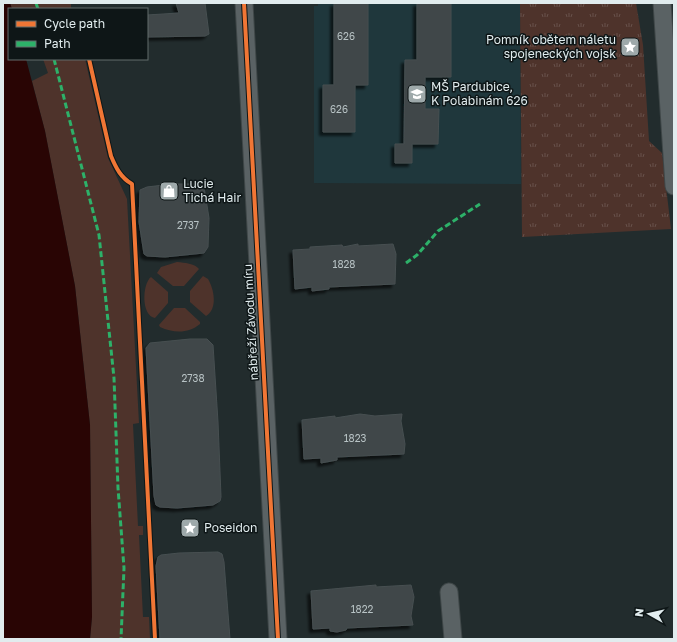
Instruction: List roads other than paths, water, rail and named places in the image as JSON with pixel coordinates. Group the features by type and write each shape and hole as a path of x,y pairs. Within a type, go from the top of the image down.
{"street":[{"name":"nábřeží Závodu míru","path":"244,3 278,639"},
{"path":"662,3 670,61 674,186"},
{"path":"449,592 453,639"}],"place":[{"name":"Pomník obětem náletu spojeneckých vojsk","path":"630,47"},
{"name":"MŠ Pardubice, K Polabinám 626","path":"417,94"},
{"name":"Lucie Tichá Hair","path":"169,191"},
{"name":"Poseidon","path":"190,528"}]}
